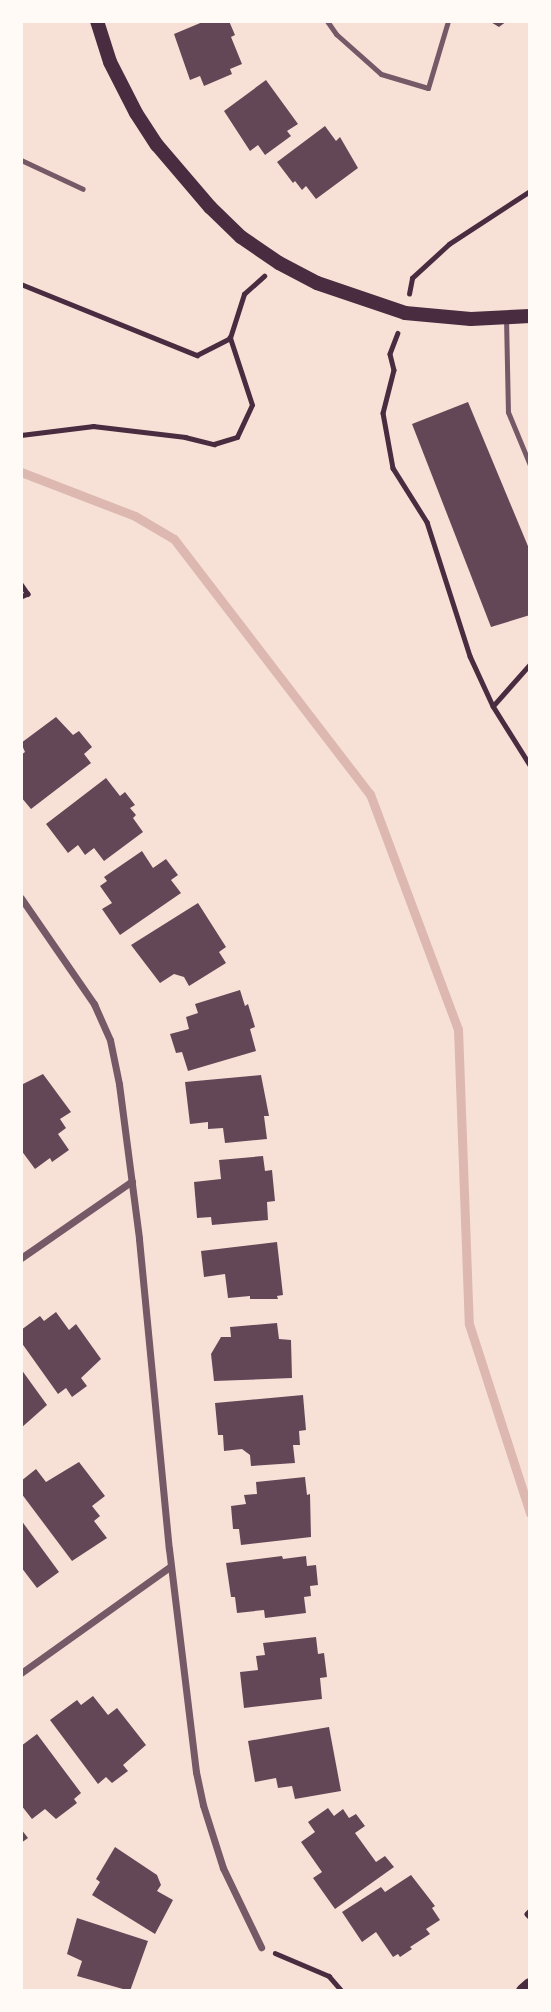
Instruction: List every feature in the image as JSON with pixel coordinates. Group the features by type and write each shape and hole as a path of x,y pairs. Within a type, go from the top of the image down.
{"main road":[{"path":"97,21 110,62 136,113 157,145 210,207 241,237 279,263 317,283 405,313 471,319 530,316"},
{"path":"523,1991 530,1985"}],"street":[{"path":"21,898 94,1004 110,1040 132,1181 171,1566 203,1805 223,1868 261,1947"},
{"path":"21,1258 132,1181"},
{"path":"21,1673 171,1566"}],"lane":[{"path":"327,21 336,34 381,74 428,88 448,21"},
{"path":"21,160 83,189"},
{"path":"506,318 508,412 530,465"}],"path":[{"path":"530,191 449,244 412,278 405,313 390,354 394,370 383,413 393,468 426,522 470,656 493,706 530,765"},
{"path":"21,435 93,426 185,437 214,444 237,436 252,405 230,338 244,295 279,263"},
{"path":"21,284 197,355 230,338"},
{"path":"21,584 28,594 21,597"},
{"path":"493,706 530,664"},
{"path":"530,1911 527,1914 530,1917"},
{"path":"261,1947 328,1976 342,1991"}],"building":[{"path":"205,21 229,21 235,35 231,37 242,64 230,69 232,74 204,86 200,76 190,80 174,34"},
{"path":"489,21 507,21 499,27"},
{"path":"266,80 298,124 287,131 291,136 265,155 258,145 250,151 224,111"},
{"path":"325,126 336,141 340,137 358,168 316,199 306,186 302,190 295,181 293,183 277,162"},
{"path":"468,402 530,551 530,615 491,627 412,424"},
{"path":"56,717 73,735 79,731 92,747 84,754 91,763 31,809 21,797 21,755 25,752 21,743"},
{"path":"106,778 120,796 125,792 135,805 130,808 136,815 133,818 143,832 104,861 94,848 85,855 78,845 68,853 46,824"},
{"path":"142,851 153,868 166,859 178,875 171,880 181,893 120,935 102,909 112,903 100,886 107,881 104,877"},
{"path":"198,903 226,947 219,952 226,963 189,986 184,977 174,974 160,983 131,945"},
{"path":"240,990 245,1006 248,1004 255,1027 250,1029 256,1051 188,1071 182,1052 176,1053 170,1034 189,1029 186,1017 198,1013 195,1004"},
{"path":"43,1074 71,1112 60,1119 66,1128 58,1134 69,1150 52,1162 50,1158 35,1169 21,1150 21,1085"},
{"path":"261,1075 269,1116 264,1116 267,1139 225,1143 223,1128 208,1129 208,1122 190,1124 185,1082"},
{"path":"263,1156 265,1171 272,1170 275,1201 267,1202 268,1220 212,1225 211,1217 197,1218 194,1182 221,1179 219,1160"},
{"path":"277,1242 283,1295 277,1296 278,1299 250,1299 250,1296 228,1298 225,1274 204,1277 201,1251"},
{"path":"56,1312 69,1330 76,1324 101,1359 81,1378 87,1386 72,1397 66,1388 58,1394 21,1342 21,1330 40,1316 44,1321"},
{"path":"277,1323 279,1339 291,1340 292,1378 214,1381 211,1354 221,1337 231,1337 230,1327"},
{"path":"21,1369 47,1405 21,1428"},
{"path":"303,1395 306,1430 299,1431 300,1445 293,1445 295,1463 251,1466 250,1455 242,1449 224,1451 223,1435 218,1435 215,1403"},
{"path":"79,1462 105,1496 92,1506 100,1516 94,1521 107,1538 72,1561 21,1493 21,1481 36,1469 46,1482"},
{"path":"305,1477 307,1495 310,1494 311,1537 241,1545 239,1529 233,1529 231,1506 246,1504 244,1495 257,1494 256,1482"},
{"path":"21,1520 59,1572 37,1588 21,1567"},
{"path":"282,1556 283,1559 306,1556 307,1566 316,1565 318,1585 310,1586 311,1596 304,1597 306,1613 265,1618 264,1610 237,1613 235,1597 231,1597 226,1563"},
{"path":"316,1637 318,1654 324,1653 327,1677 320,1678 322,1699 244,1708 240,1672 258,1670 256,1656 265,1655 263,1643"},
{"path":"93,1696 108,1715 117,1708 146,1745 123,1765 128,1771 112,1783 106,1777 98,1784 50,1720 77,1700 81,1705"},
{"path":"329,1727 341,1791 295,1799 292,1786 278,1788 276,1778 255,1782 248,1741"},
{"path":"37,1734 81,1793 74,1799 77,1803 56,1819 45,1809 32,1819 21,1805 21,1746"},
{"path":"328,1808 334,1816 343,1809 349,1818 356,1814 365,1826 355,1833 376,1862 385,1856 394,1867 335,1909 313,1878 322,1872 301,1842 315,1832 308,1822"},
{"path":"21,1829 28,1838 21,1843"},
{"path":"115,1847 157,1875 161,1885 157,1891 173,1900 155,1934 92,1895 100,1882 96,1879"},
{"path":"411,1875 435,1906 432,1908 440,1920 426,1929 430,1934 410,1947 412,1949 400,1957 398,1954 393,1957 376,1932 362,1942 342,1912 381,1887 385,1892"},
{"path":"77,1918 148,1941 130,1991 77,1976 82,1961 67,1954"}],"waterway":[{"path":"21,472 135,516 174,539 370,794 458,1029 469,1324 530,1513"}]}
